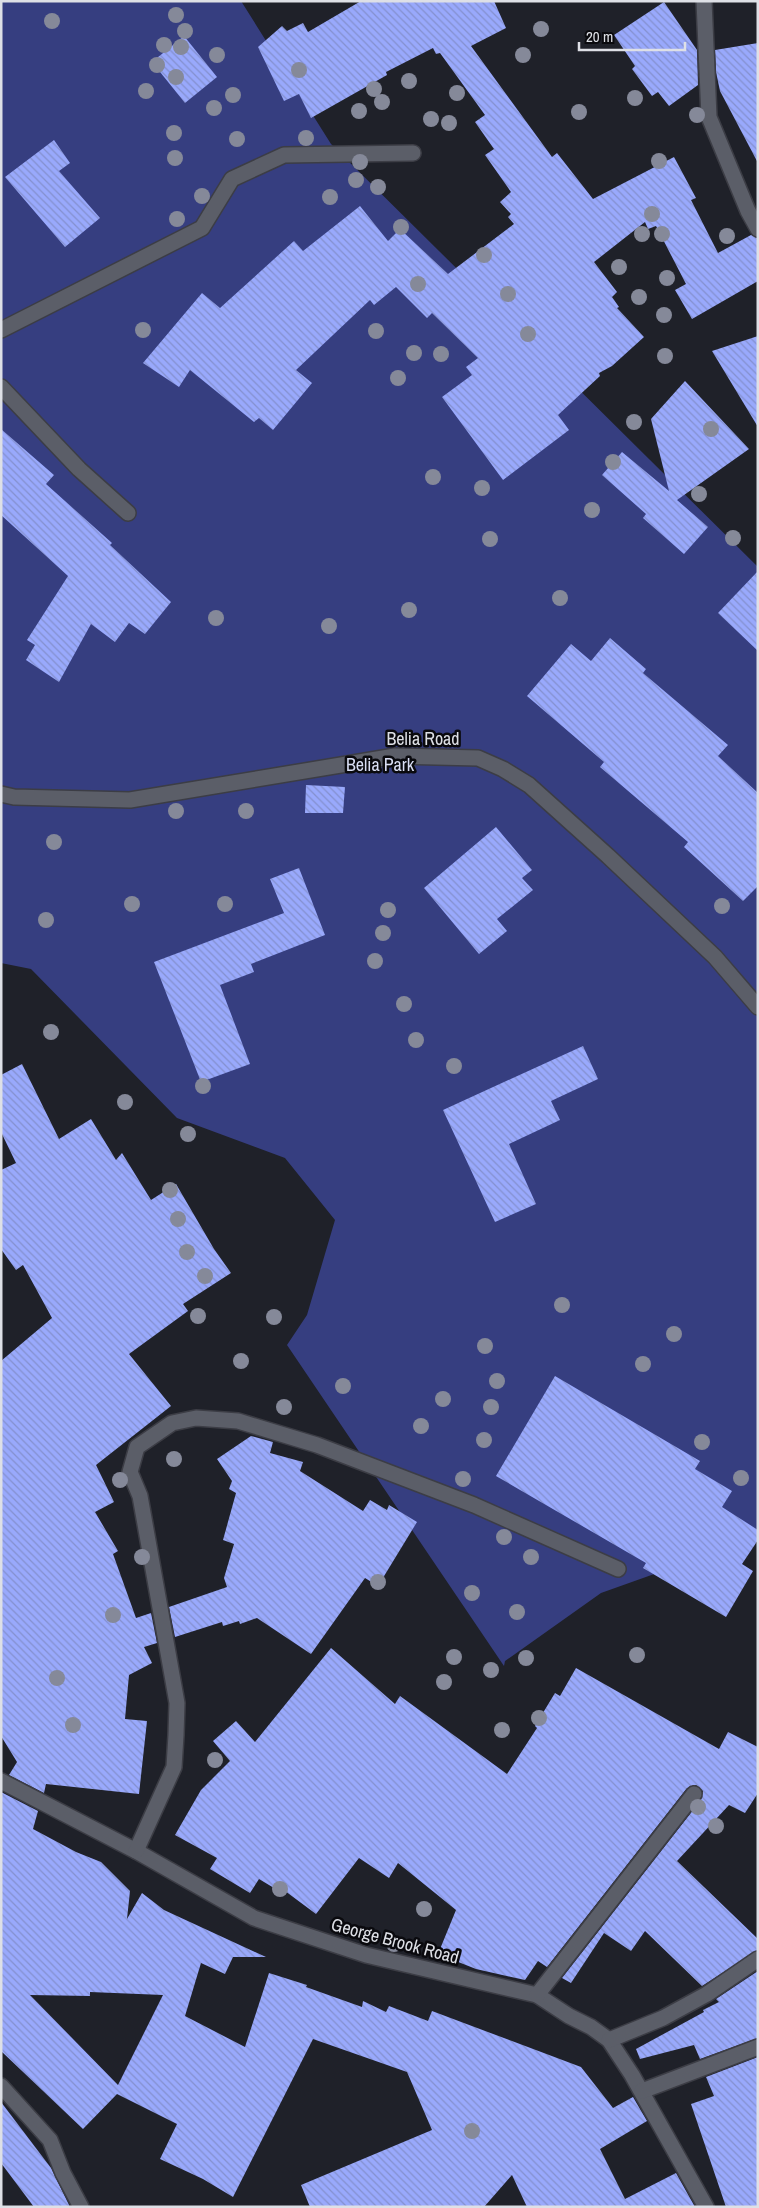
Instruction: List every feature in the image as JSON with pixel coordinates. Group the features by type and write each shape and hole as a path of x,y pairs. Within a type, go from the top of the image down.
{"street":[{"path":"704,1 710,117 748,211 758,229"},
{"path":"1,330 202,228 232,179 284,155 413,153"},
{"path":"1,387 79,469 128,513"},
{"name":"Belia Road","path":"1,794 14,797 130,800 395,756 478,758 503,769 529,785 608,856 715,957 758,1008"},
{"path":"136,1851 174,1767 177,1703 140,1496 130,1472 137,1447 172,1423 196,1418 238,1420 317,1445 474,1505 618,1569"},
{"name":"George Brook Road","path":"1,1781 136,1851 254,1918 366,1955 537,1995 591,2027 609,2040 642,2091 706,2207"},
{"path":"537,1995 694,1794"},
{"path":"609,2040 663,2018 707,1994 758,1959"},
{"path":"642,2091 758,2047"},
{"path":"1,2086 50,2140 63,2173 82,2207"}],"green space":[{"name":"Belia Park","path":"1,1 241,1 331,144 758,567 758,1537 601,1593 505,1661 504,1666 287,1345 307,1315 335,1220 285,1158 177,1118 31,969 1,963"}],"building":[{"path":"361,1 494,1 506,28 471,46 552,157 557,153 593,199 674,157 696,198 691,200 718,253 751,235 758,238 758,281 692,319 675,290 686,284 656,226 648,229 645,222 594,262 617,292 612,297 619,307 617,308 644,337 612,366 599,373 600,376 558,415 569,430 503,480 442,397 472,375 466,367 478,358 432,313 427,318 396,287 374,305 370,300 296,370 312,383 273,430 259,418 254,422 190,370 179,387 143,363 202,293 220,308 294,241 303,251 360,206 388,241 400,229 448,274 514,224 508,217 511,214 500,202 511,192 485,155 494,149 475,122 485,115 440,53 436,54 433,48 386,72 387,75 311,118 299,94 284,101 258,47 282,26 287,31 303,23 308,32"},
{"path":"664,2 697,50 698,85 669,106 658,92 652,96 632,69 635,66 614,35"},
{"path":"184,36 217,77 185,103 152,62"},
{"path":"758,43 758,163 720,91 716,72 715,50"},
{"path":"54,140 70,163 59,171 100,218 65,247 5,177"},
{"path":"758,336 758,427 712,351"},
{"path":"685,381 749,449 677,500 708,527 684,554 643,518 646,514 602,475 622,452 669,491 651,419"},
{"path":"1,429 54,475 46,484 112,543 110,545 171,602 145,634 129,623 115,642 91,624 59,682 26,660 35,645 27,640 68,576 1,515"},
{"path":"758,571 758,651 718,613"},
{"path":"610,638 646,669 643,673 728,745 718,756 758,793 758,886 743,901 684,847 688,842 600,767 604,762 527,696 571,644 591,661"},
{"path":"306,785 345,787 343,813 305,813"},
{"path":"496,827 532,870 522,878 533,890 497,919 507,931 479,954 424,888"},
{"path":"299,868 325,935 251,964 254,972 220,985 250,1064 201,1082 154,962 284,913 270,879"},
{"path":"583,1046 598,1079 551,1101 560,1120 509,1144 536,1204 495,1222 443,1110"},
{"path":"22,1064 59,1139 91,1119 116,1160 122,1153 151,1200 176,1184 214,1249 231,1273 183,1304 188,1311 129,1354 171,1406 96,1465 114,1502 95,1512 118,1551 113,1554 136,1618 151,1613 157,1643 144,1647 152,1663 129,1675 125,1719 147,1721 139,1794 46,1784 44,1793 9,1775 17,1762 1,1736 1,1361 52,1318 23,1265 16,1270 1,1249 1,1170 16,1163 1,1132 1,1075"},
{"path":"555,1376 700,1461 695,1469 732,1491 722,1507 758,1530 758,1540 742,1564 753,1571 726,1617 643,1568 646,1563 496,1476"},
{"path":"251,1436 273,1442 270,1453 303,1462 300,1471 363,1511 370,1500 387,1510 389,1505 417,1522 378,1586 365,1578 311,1654 257,1618 240,1624 239,1621 223,1626 222,1622 175,1637 169,1607 227,1587 224,1578 234,1544 223,1540 236,1493 229,1489 232,1481 217,1459"},
{"path":"331,1648 395,1704 400,1696 507,1774 537,1728 535,1726 555,1693 560,1696 576,1668 719,1749 728,1732 758,1747 758,1793 745,1813 729,1805 677,1861 758,1939 758,1950 702,1986 645,1931 631,1951 604,1933 571,1983 562,1978 701,1800 703,1791 696,1785 687,1788 547,1967 538,1961 525,1980 476,1969 438,1954 456,1910 398,1863 389,1878 359,1858 316,1914 281,1888 279,1891 259,1879 250,1893 210,1869 217,1858 175,1835 201,1790 230,1761 213,1741 236,1721 255,1742"},
{"path":"1,1792 38,1811 33,1829 76,1852 101,1862 130,1891 127,1919 142,1893 164,1910 266,1957 233,1957 225,1974 201,1963 185,2016 245,2047 269,1973 307,1985 306,1987 362,2007 363,2001 386,2012 389,2006 428,2021 432,2011 581,2067 613,2108 633,2097 647,2121 600,2149 625,2199 676,2173 695,2207 527,2207 512,2175 484,2207 310,2207 301,2185 432,2130 407,2072 313,2039 233,2197 203,2179 160,2159 177,2124 117,2094 83,2129 1,2051","holes":["90,1992 163,1995 118,2085 30,1995 90,1996"]},
{"path":"758,1971 758,2038 700,2059 694,2045 640,2059 636,2049 704,2012 703,2010 719,2002 716,1999"},
{"path":"758,2057 758,2207 726,2207 691,2104 714,2096 706,2077"},
{"path":"1,2102 51,2168 70,2207 34,2207 1,2163"}]}
